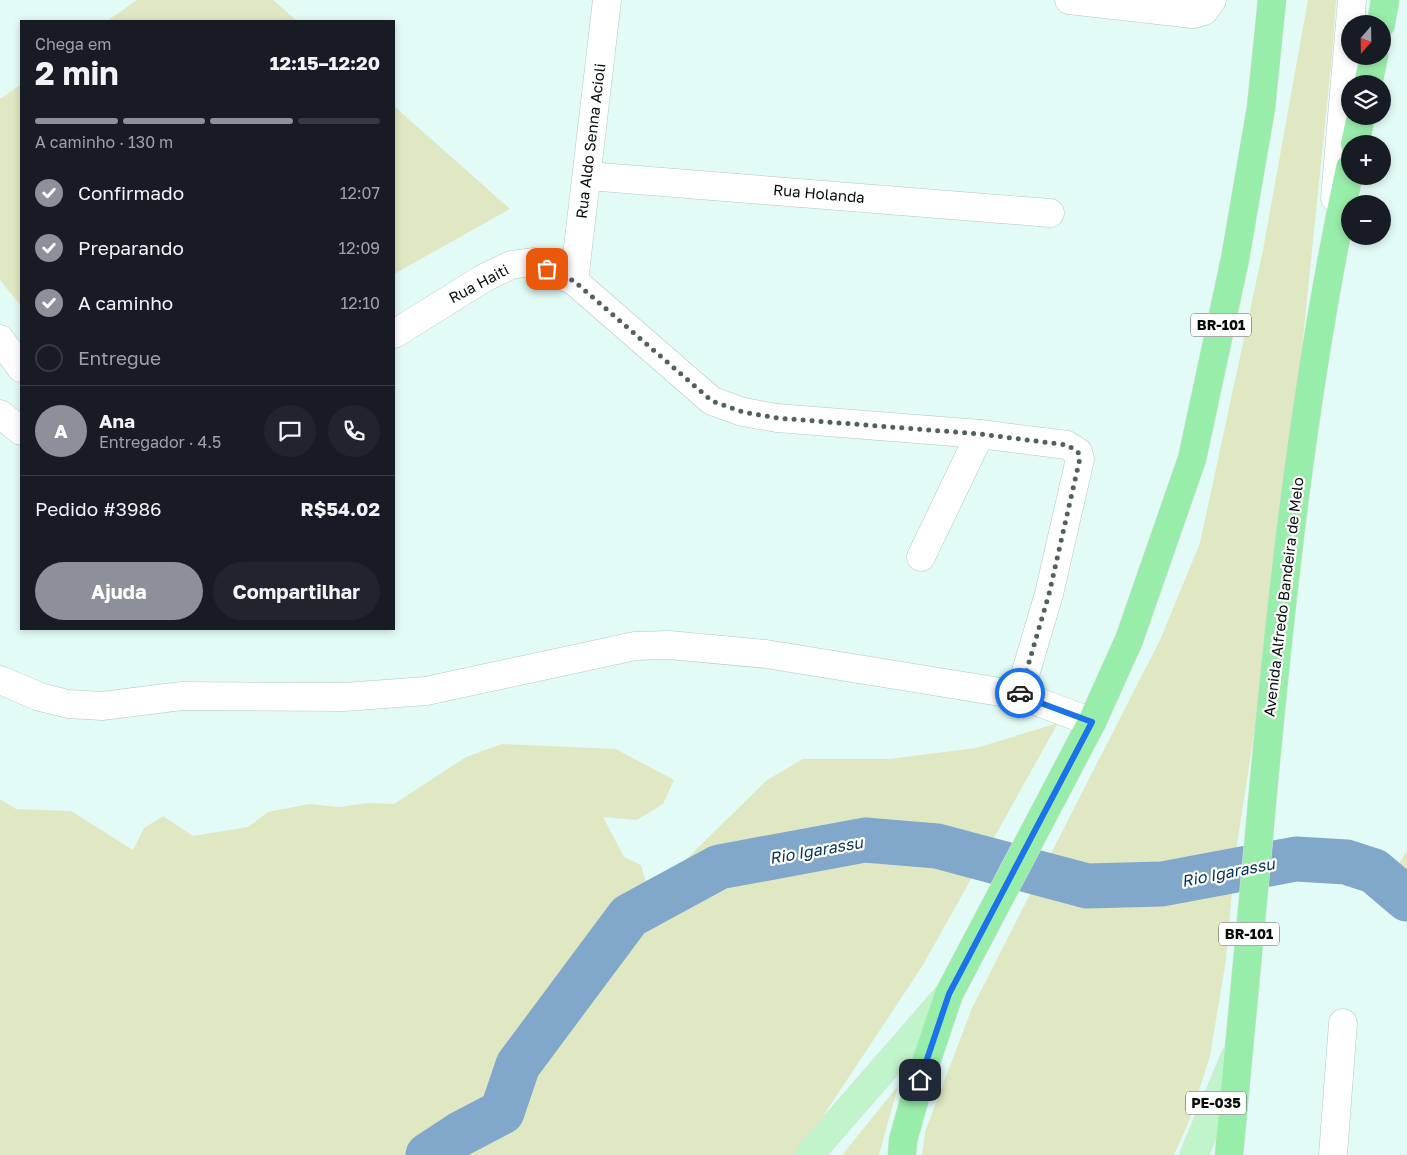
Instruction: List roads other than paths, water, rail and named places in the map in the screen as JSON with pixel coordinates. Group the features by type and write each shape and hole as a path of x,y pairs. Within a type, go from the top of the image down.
{"highway":[{"name":"BR-101","path":"902,1155 903,1140 920,1080 949,994 1039,819 1092,722 1129,640 1192,459 1235,259 1261,108 1272,0"},
{"path":"1382,15 1385,0"},
{"name":"Avenida Alfredo Bandeira de Melo","path":"1239,1040 1271,695 1287,556 1330,261 1346,185"},
{"name":"BR-101","path":"1229,1155 1239,1040"}],"main road":[{"path":"809,1155 949,994"},
{"name":"PE-035","path":"1194,1155 1239,1040"}],"street":[{"name":"Rua Aldo Senna Acioli","path":"574,281 588,176 607,0"},
{"path":"1069,0 1193,14 1204,10 1212,0"},
{"path":"1330,261 1352,0"},
{"name":"Rua Holanda","path":"588,176 1050,213"},
{"name":"Rua Haiti","path":"395,333 484,278 512,265 533,262 574,281 712,401 743,412 777,418 980,434 1067,445 1078,452 1080,458 1049,594 1019,695"},
{"path":"0,338 20,367"},
{"path":"0,414 20,430"},
{"path":"921,558 980,434"},
{"path":"0,680 40,697 68,704 102,706 182,696 344,697 426,691 636,646 669,645 766,654 1019,695 1092,722"},
{"path":"1333,1155 1343,1023"}],"waterway":[{"name":"Rio Igarassu","path":"428,1155 460,1134 502,1112 518,1065 629,916 719,867 865,840 937,846 1087,886 1162,884 1296,859 1346,862 1374,871 1407,899"}]}
